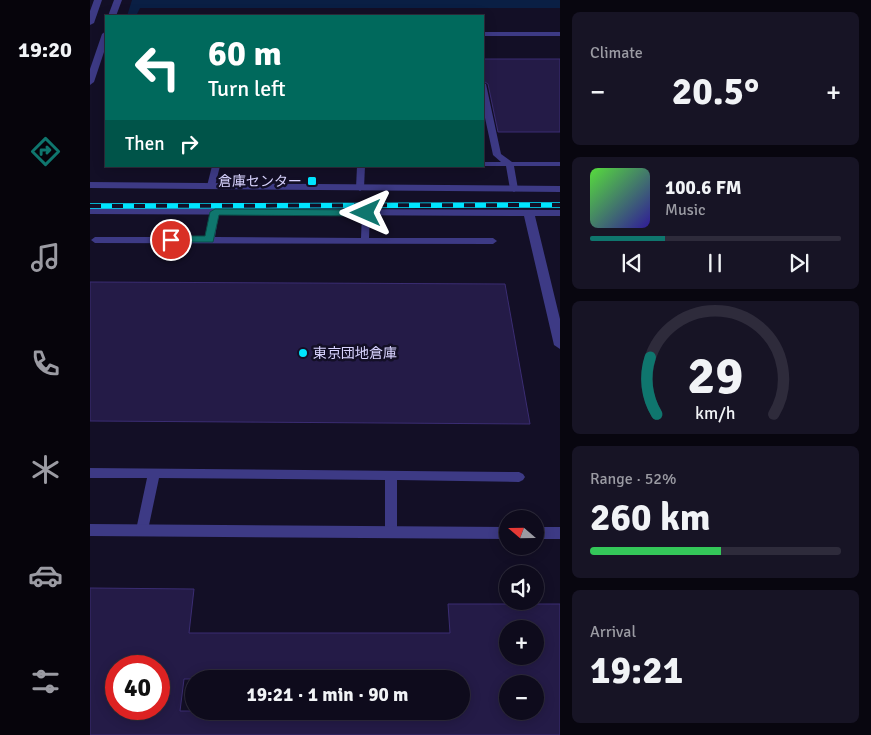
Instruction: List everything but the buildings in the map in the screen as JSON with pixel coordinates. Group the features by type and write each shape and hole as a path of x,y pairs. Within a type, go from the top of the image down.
{"street":[{"path":"90,23 98,0"},
{"path":"112,15 118,0"},
{"path":"90,82 105,37"},
{"path":"90,185 560,189"},
{"path":"90,212 560,214"},
{"path":"529,213 560,345"},
{"path":"90,530 499,533"},
{"path":"544,533 560,533"}],"lane":[{"path":"484,34 560,34"},
{"path":"484,93 497,155 510,164 514,189"},
{"path":"484,164 560,164"},
{"path":"211,186 216,167"},
{"path":"360,188 361,167"},
{"path":"210,240 215,212"},
{"path":"364,241 366,213"},
{"path":"95,240 493,240"},
{"path":"90,473 519,477"},
{"path":"142,530 154,473"},
{"path":"391,476 391,531"}],"water":[{"path":"90,0 560,0 560,8 140,8 136,15 90,16"}],"pier":[{"path":"90,0 132,0 127,15 105,15 105,19 90,19"}],"railway":[{"path":"90,206 560,205"}],"place":[{"name":"倉庫センター","path":"312,181"},
{"name":"東京団地倉庫","path":"303,353"}],"route":[{"path":"171,240 210,240 215,212 366,213"}]}
